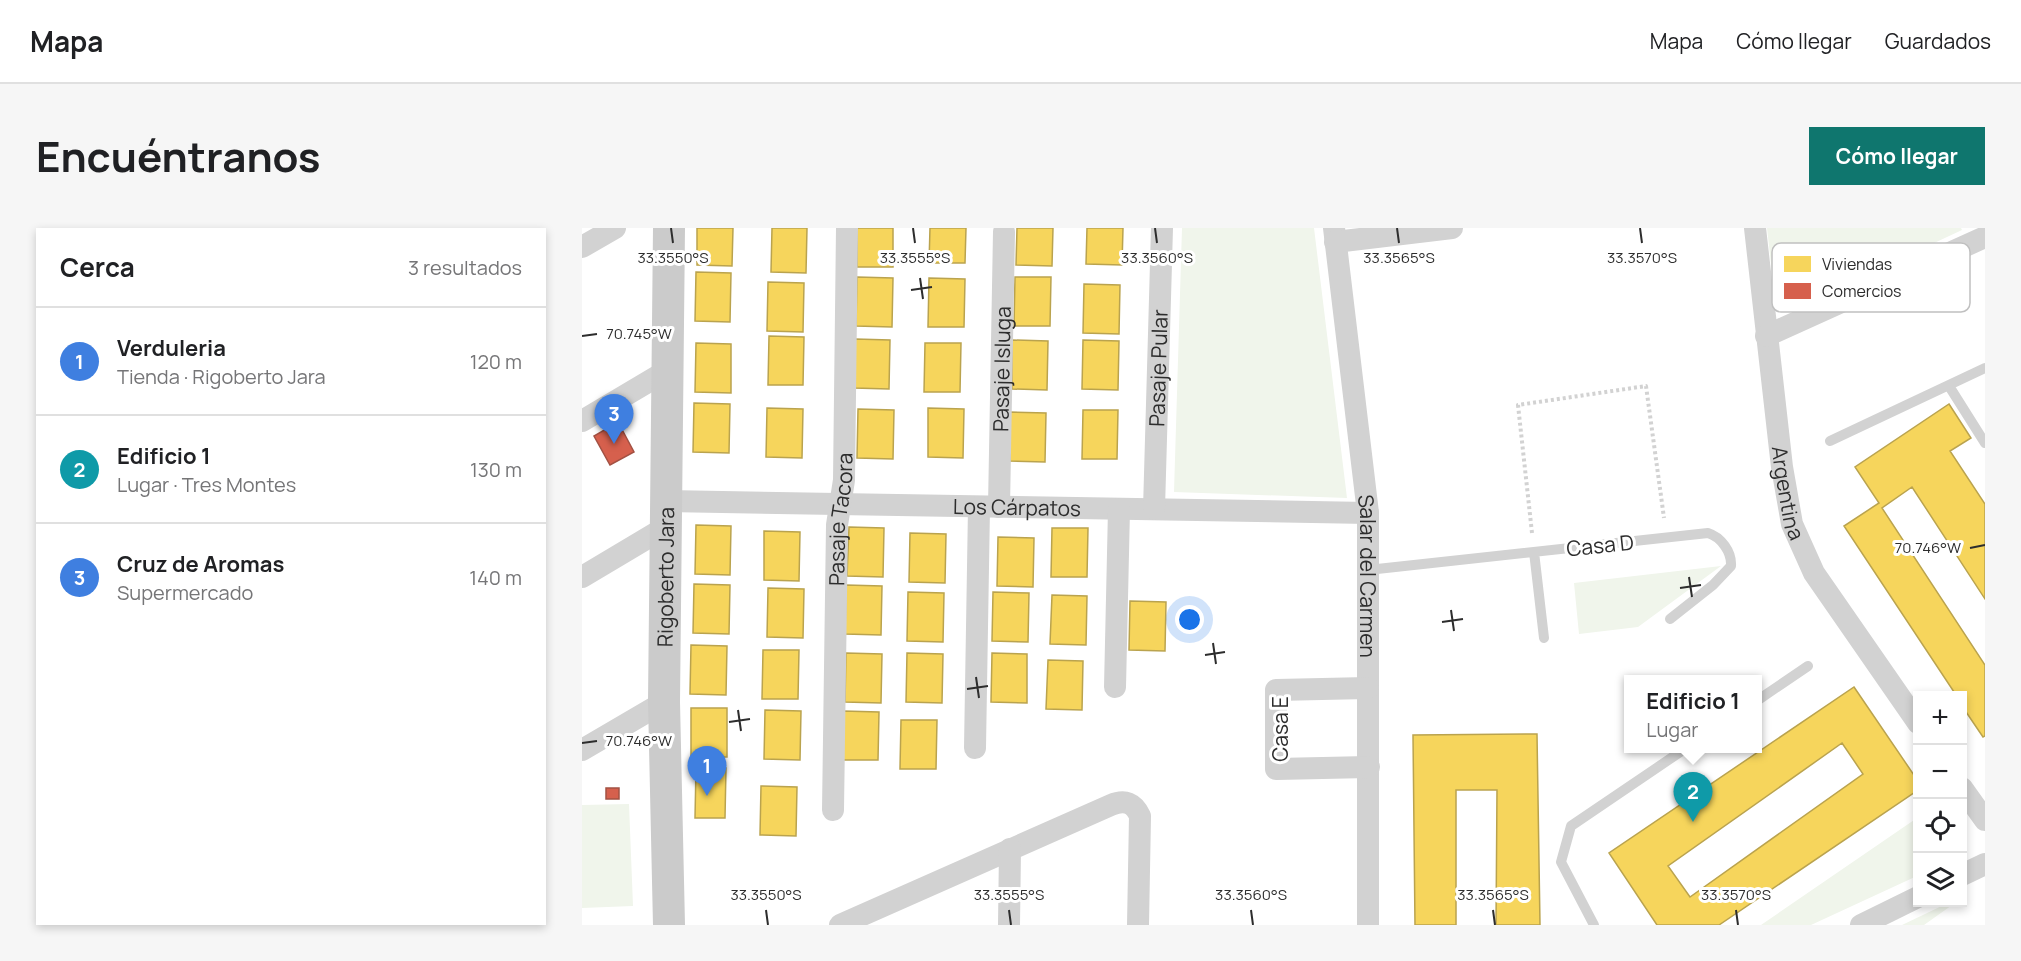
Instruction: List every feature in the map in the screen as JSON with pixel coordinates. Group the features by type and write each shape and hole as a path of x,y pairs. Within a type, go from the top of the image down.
{"street":[{"path":"582,247 615,228"},
{"name":"Rigoberto Jara","path":"669,228 664,702 669,925"},
{"name":"Pasaje Tacora","path":"833,810 837,525 844,480 847,228"},
{"name":"Pasaje Pular","path":"1154,509 1162,228"},
{"path":"1334,235 1452,228"},
{"name":"Argentina","path":"1755,228 1782,468 1792,524 1814,573 1913,717"},
{"name":"Pasaje Isluga","path":"975,748 1004,232"},
{"name":"Salar del Carmen","path":"1334,235 1368,513 1368,925"},
{"path":"1960,243 1977,235"},
{"path":"1766,336 1816,312"},
{"path":"582,421 668,370"},
{"name":"Los Cárpatos","path":"666,514 840,504 1368,513"},
{"path":"1115,687 1119,509"},
{"path":"582,577 666,514"},
{"name":"Casa E","path":"1368,688 1276,690 1276,769 1368,767"},
{"path":"582,750 664,702"},
{"path":"1967,795 1985,820"},
{"path":"840,925 1118,802 1132,804 1140,816 1138,925"},
{"path":"1009,925 1010,849"},
{"path":"1967,873 1985,864"},
{"path":"1869,923 1913,899"}],"lane":[{"path":"1830,441 1985,368"},
{"path":"1949,386 1985,443"},
{"name":"Casa D","path":"1368,570 1708,533 1715,535 1725,547 1731,560 1731,566 1723,576 1670,619"},
{"path":"1534,552 1544,638"},
{"path":"1762,697 1808,666"},
{"path":"1594,925 1561,862 1571,826 1679,753"}],"path":[{"path":"1534,552 1518,405 1646,387 1666,538"}],"shaded area":[{"path":"1182,228 1314,228 1347,498 1174,492"},
{"path":"1767,228 1961,228 1962,230 1934,243 1772,243 1772,274"},
{"path":"1721,566 1638,627 1579,634 1574,583"},
{"path":"629,804 633,906 582,908 582,805"},
{"path":"1913,821 1913,878 1811,925 1761,925"},
{"path":"1940,907 1949,907 1924,925 1902,925"}],"building: Viviendas":[{"path":"697,228 733,228 732,266 697,265"},
{"path":"772,228 807,228 806,273 771,272"},
{"path":"857,228 893,228 893,267 857,267"},
{"path":"930,228 966,228 965,263 929,263"},
{"path":"1017,228 1053,228 1052,266 1016,265"},
{"path":"1087,228 1123,228 1122,265 1086,264"},
{"path":"696,272 731,273 730,322 695,321"},
{"path":"857,277 893,278 892,327 856,326"},
{"path":"1015,277 1051,277 1050,326 1014,326"},
{"path":"929,278 965,279 964,327 928,327"},
{"path":"768,282 804,283 803,332 767,331"},
{"path":"1084,284 1120,285 1119,334 1083,333"},
{"path":"769,336 804,337 803,385 768,385"},
{"path":"855,339 890,340 889,389 854,388"},
{"path":"1012,340 1048,341 1047,390 1012,389"},
{"path":"1083,340 1119,341 1118,390 1082,389"},
{"path":"696,343 731,344 731,393 695,392"},
{"path":"925,343 961,343 960,392 924,392"},
{"path":"694,403 730,404 729,453 693,452"},
{"path":"1949,404 1971,438 1950,451 1985,504 1985,599 1912,487 1882,508 1985,665 1985,736 1983,737 1967,713 1967,691 1953,691 1844,526 1879,503 1855,467"},
{"path":"767,408 803,409 802,458 766,457"},
{"path":"928,408 964,409 963,458 928,457"},
{"path":"858,409 894,410 893,459 857,458"},
{"path":"1083,410 1118,410 1117,459 1082,459"},
{"path":"1010,412 1046,413 1045,462 1010,461"},
{"path":"696,525 731,526 730,575 695,574"},
{"path":"849,527 884,528 883,577 847,576"},
{"path":"1052,528 1088,528 1087,577 1051,577"},
{"path":"764,531 800,532 799,581 764,580"},
{"path":"910,533 946,534 945,583 909,582"},
{"path":"998,537 1034,538 1033,587 997,586"},
{"path":"694,584 730,585 729,634 693,633"},
{"path":"846,585 882,586 881,635 845,634"},
{"path":"768,588 804,589 803,638 767,637"},
{"path":"908,592 944,593 943,642 907,641"},
{"path":"993,592 1029,593 1028,642 992,641"},
{"path":"1052,595 1087,596 1086,645 1050,644"},
{"path":"1130,601 1166,602 1165,651 1129,650"},
{"path":"691,645 727,646 726,695 690,694"},
{"path":"763,650 799,650 798,699 762,699"},
{"path":"846,653 882,654 881,703 845,702"},
{"path":"907,653 943,654 942,703 906,702"},
{"path":"992,653 1027,654 1027,703 991,702"},
{"path":"1048,660 1083,661 1082,710 1046,709"},
{"path":"1854,687 1913,774 1913,793 1719,925 1657,925 1609,853 1757,753 1762,753 1762,749","holes":["1842,743 1863,774 1690,897 1668,866"]},
{"path":"691,708 727,708 727,757 691,757"},
{"path":"765,710 801,711 800,760 764,759"},
{"path":"843,711 879,712 878,760 842,760"},
{"path":"901,720 937,720 936,769 900,769"},
{"path":"1537,734 1540,925 1496,925 1497,790 1456,790 1456,925 1415,925 1413,735"},
{"path":"696,768 726,768 725,818 695,818"},
{"path":"761,786 797,787 796,836 760,835"}],"building: Comercios":[{"path":"618,422 634,452 610,465 594,436"},
{"path":"606,788 619,788 619,799 606,799"}],"place":[{"name":"Cruz de Aromas","path":"614,444"},
{"name":"Verduleria","path":"707,796"},
{"name":"Edificio 1","path":"1693,822"}]}
